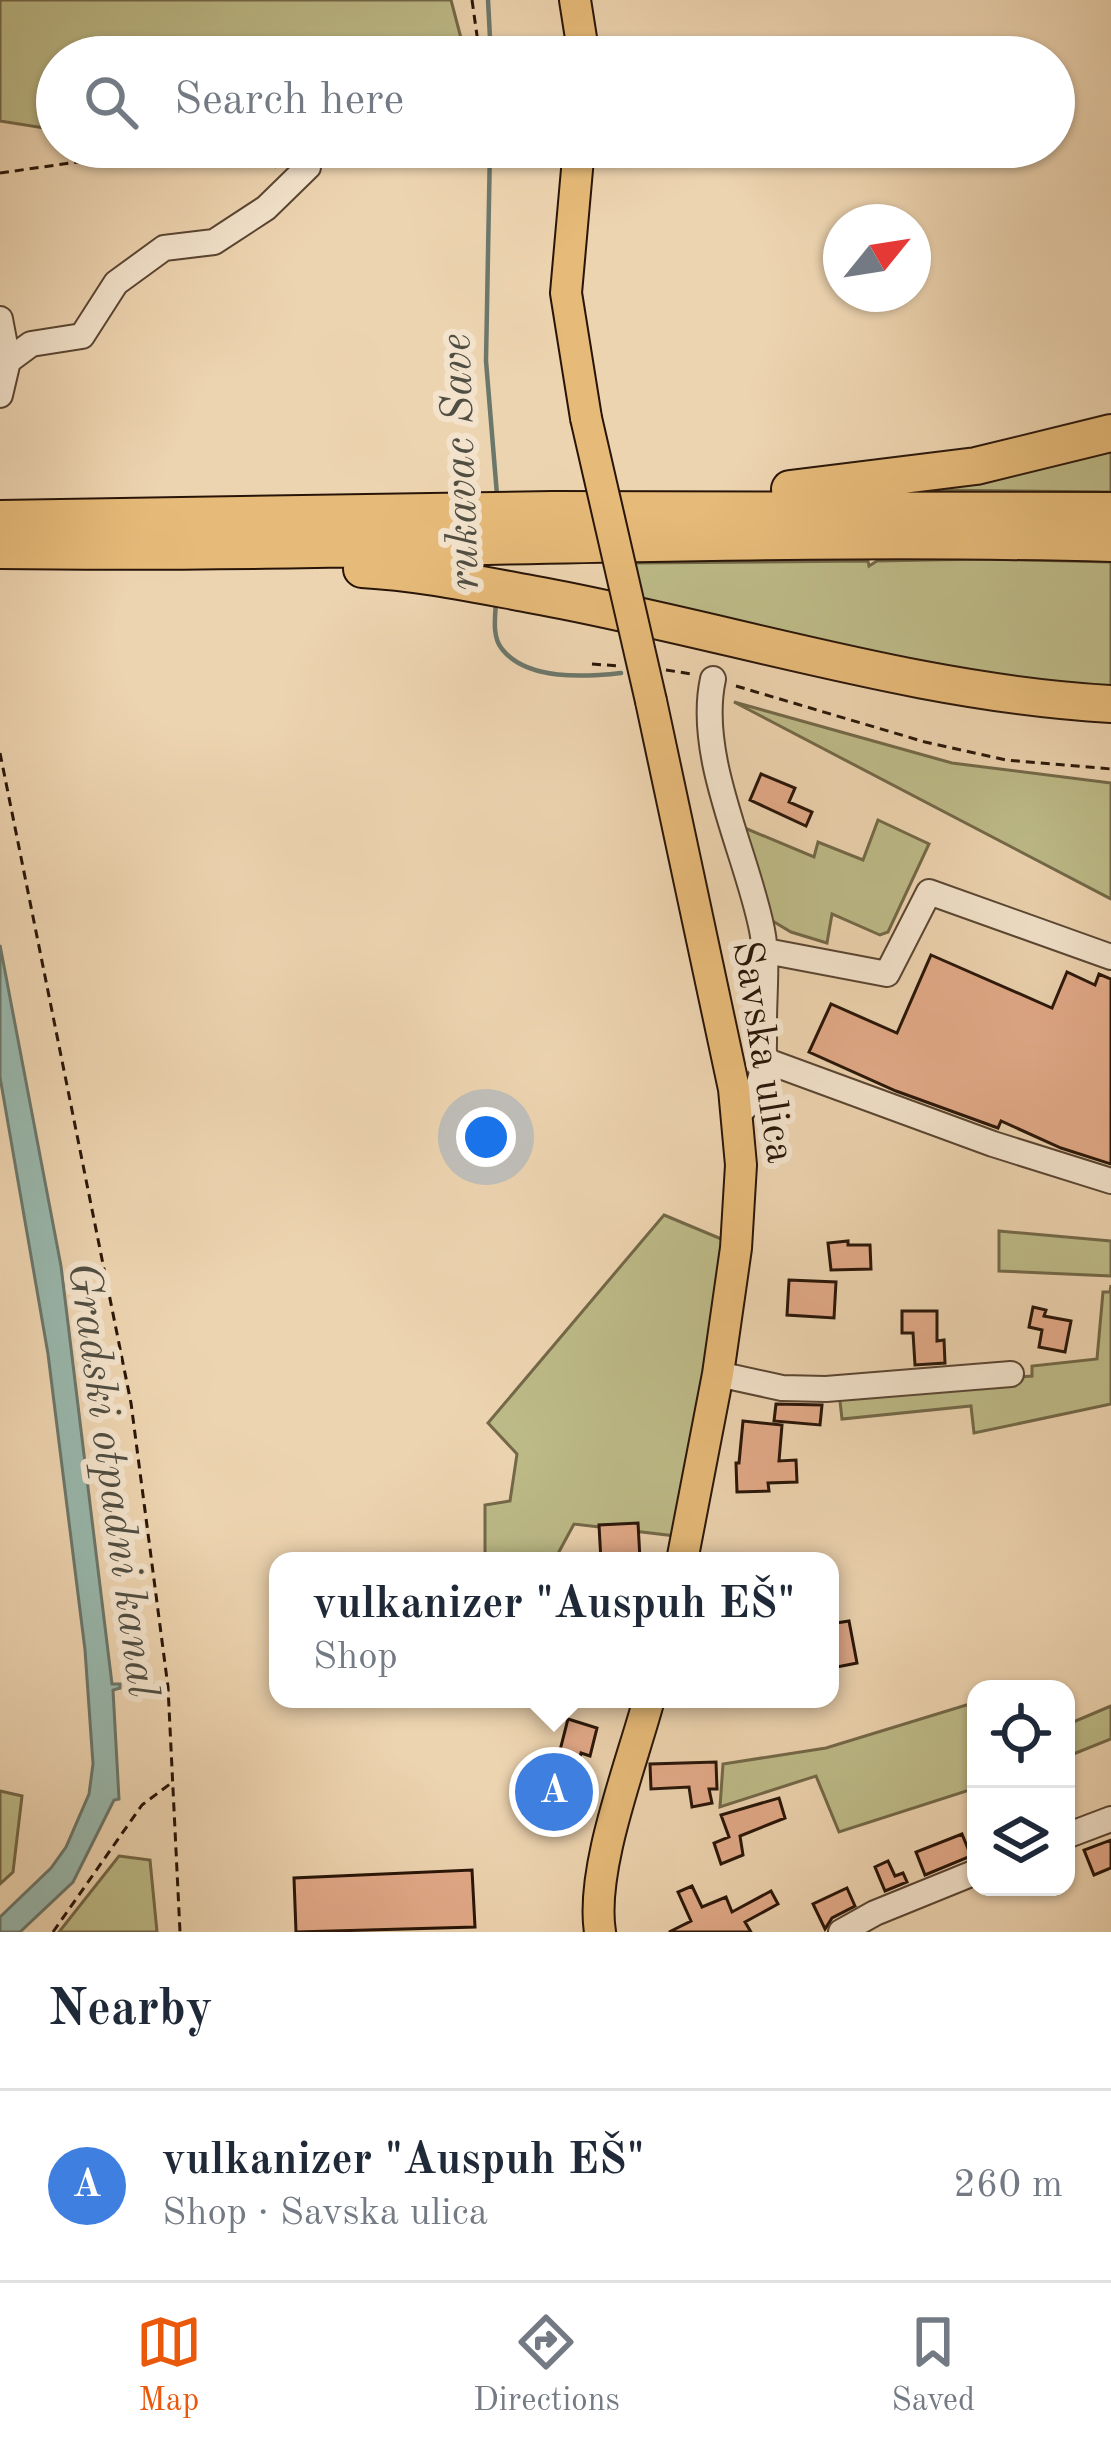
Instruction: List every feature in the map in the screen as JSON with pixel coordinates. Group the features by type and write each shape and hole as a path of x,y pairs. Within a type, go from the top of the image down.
{"highway":[{"path":"0,519 50,535 145,550 174,563 298,566 440,545 544,517 872,482 976,466 1111,433"},
{"path":"0,550 50,535 440,545 544,517 1111,511"},
{"path":"544,517 840,539 1111,543"},
{"path":"440,545 554,598 878,671 1046,700 1111,704"}],"main road":[{"path":"575,0 581,36"},
{"name":"Savska ulica","path":"577,168 566,293 570,336 738,1114 740,1211 718,1374 684,1552"},
{"path":"600,1932 598,1893 603,1864 646,1708"}],"street":[{"path":"8,361 31,344 82,336 116,283 164,248 214,242 266,208 307,168"},
{"path":"0,319 8,361 0,395"},
{"path":"713,680 708,703 714,750 766,951 764,1060 753,1102 738,1114"},
{"path":"766,951 887,974 929,892 1111,957"},
{"path":"764,1060 993,1144 1111,1181"},
{"path":"718,1374 782,1388 826,1389 1011,1374"},
{"path":"1075,1833 1111,1819"},
{"path":"841,1932 967,1876"}],"path":[{"path":"472,0 477,36"},
{"path":"0,172 36,167"},
{"path":"592,664 636,668"},
{"path":"658,669 1006,760 1111,769"},
{"path":"0,753 130,1402 168,1688 180,1932"},
{"path":"53,1932 142,1805 172,1782"}],"shaded area":[{"path":"0,0 451,0 460,36 36,36 36,127 0,121"},
{"path":"1111,449 1111,492 929,490"},
{"path":"868,561 869,566 877,561 1111,562 1111,693 993,681 642,601 633,563"},
{"path":"734,702 952,763 1111,783 1111,899"},
{"path":"878,820 929,844 888,932 880,935 832,914 827,943 771,920 740,826 814,857 818,842 863,860"},
{"path":"664,1215 731,1243 676,1536 574,1524 559,1552 485,1552 485,1505 510,1501 517,1454 488,1423"},
{"path":"999,1231 1111,1241 1111,1276 999,1271"},
{"path":"1111,1285 1111,1404 974,1433 971,1406 842,1419 839,1392 1032,1376 1032,1366 1097,1359 1103,1292 1110,1292"},
{"path":"967,1705 967,1791 839,1832 816,1776 720,1807 723,1764 826,1748"},
{"path":"1111,1706 1111,1739 1075,1753 1075,1721"},
{"path":"0,1791 22,1796 13,1872 0,1884"},
{"path":"119,1856 150,1860 157,1932 59,1932"}],"water":[{"path":"0,945 61,1266 112,1684 120,1684 113,1690 119,1799 114,1800 73,1882 20,1932 0,1932 0,1917 66,1847 89,1794 93,1764 85,1650 48,1354 0,1077"}],"building":[{"path":"761,774 795,788 789,802 812,812 806,826 750,800"},
{"path":"931,955 1052,1008 1067,972 1095,985 1099,974 1111,979 1111,1164 1001,1121 998,1128 896,1091 809,1052 831,1004 897,1033"},
{"path":"848,1241 848,1245 870,1245 871,1269 831,1270 828,1243"},
{"path":"789,1280 836,1282 834,1318 787,1315"},
{"path":"1033,1307 1046,1310 1044,1316 1071,1321 1065,1352 1039,1347 1042,1330 1029,1327"},
{"path":"902,1311 937,1311 937,1341 944,1340 945,1363 915,1365 913,1333 902,1333"},
{"path":"776,1404 822,1405 820,1425 774,1421"},
{"path":"743,1421 782,1425 779,1461 796,1460 797,1482 768,1483 769,1491 737,1492"},
{"path":"638,1523 640,1552 600,1552 599,1525"},
{"path":"849,1621 857,1663 839,1667 839,1623"},
{"path":"568,1719 597,1728 590,1756 581,1753 564,1817 542,1811 545,1798 531,1794 542,1753 558,1758"},
{"path":"716,1762 717,1789 709,1789 712,1803 692,1807 689,1787 651,1789 650,1764"},
{"path":"779,1798 785,1818 740,1836 743,1855 721,1864 714,1843 729,1837 721,1815"},
{"path":"962,1834 967,1846 967,1858 925,1875 916,1852"},
{"path":"1111,1840 1111,1868 1094,1875 1084,1850"},
{"path":"888,1861 895,1876 903,1873 907,1882 885,1891 875,1867"},
{"path":"472,1870 475,1927 296,1932 294,1878"},
{"path":"692,1886 702,1907 726,1897 732,1912 771,1891 778,1904 745,1922 751,1932 669,1932 691,1921 678,1892"},
{"path":"847,1888 855,1906 832,1918 825,1929 813,1904"}],"waterway":[{"name":"rukavac Save","path":"488,0 490,36"},
{"name":"rukavac Save","path":"490,168 486,361 497,495"},
{"name":"rukavac Save","path":"496,602 497,639 502,649 526,667 558,674 621,673"}],"place":[{"name":"vulkanizer \"Auspuh EŠ\"","path":"554,1792"}],"water label":[{"name":"Gradski otpadni kanal","path":"111,1480"}]}
